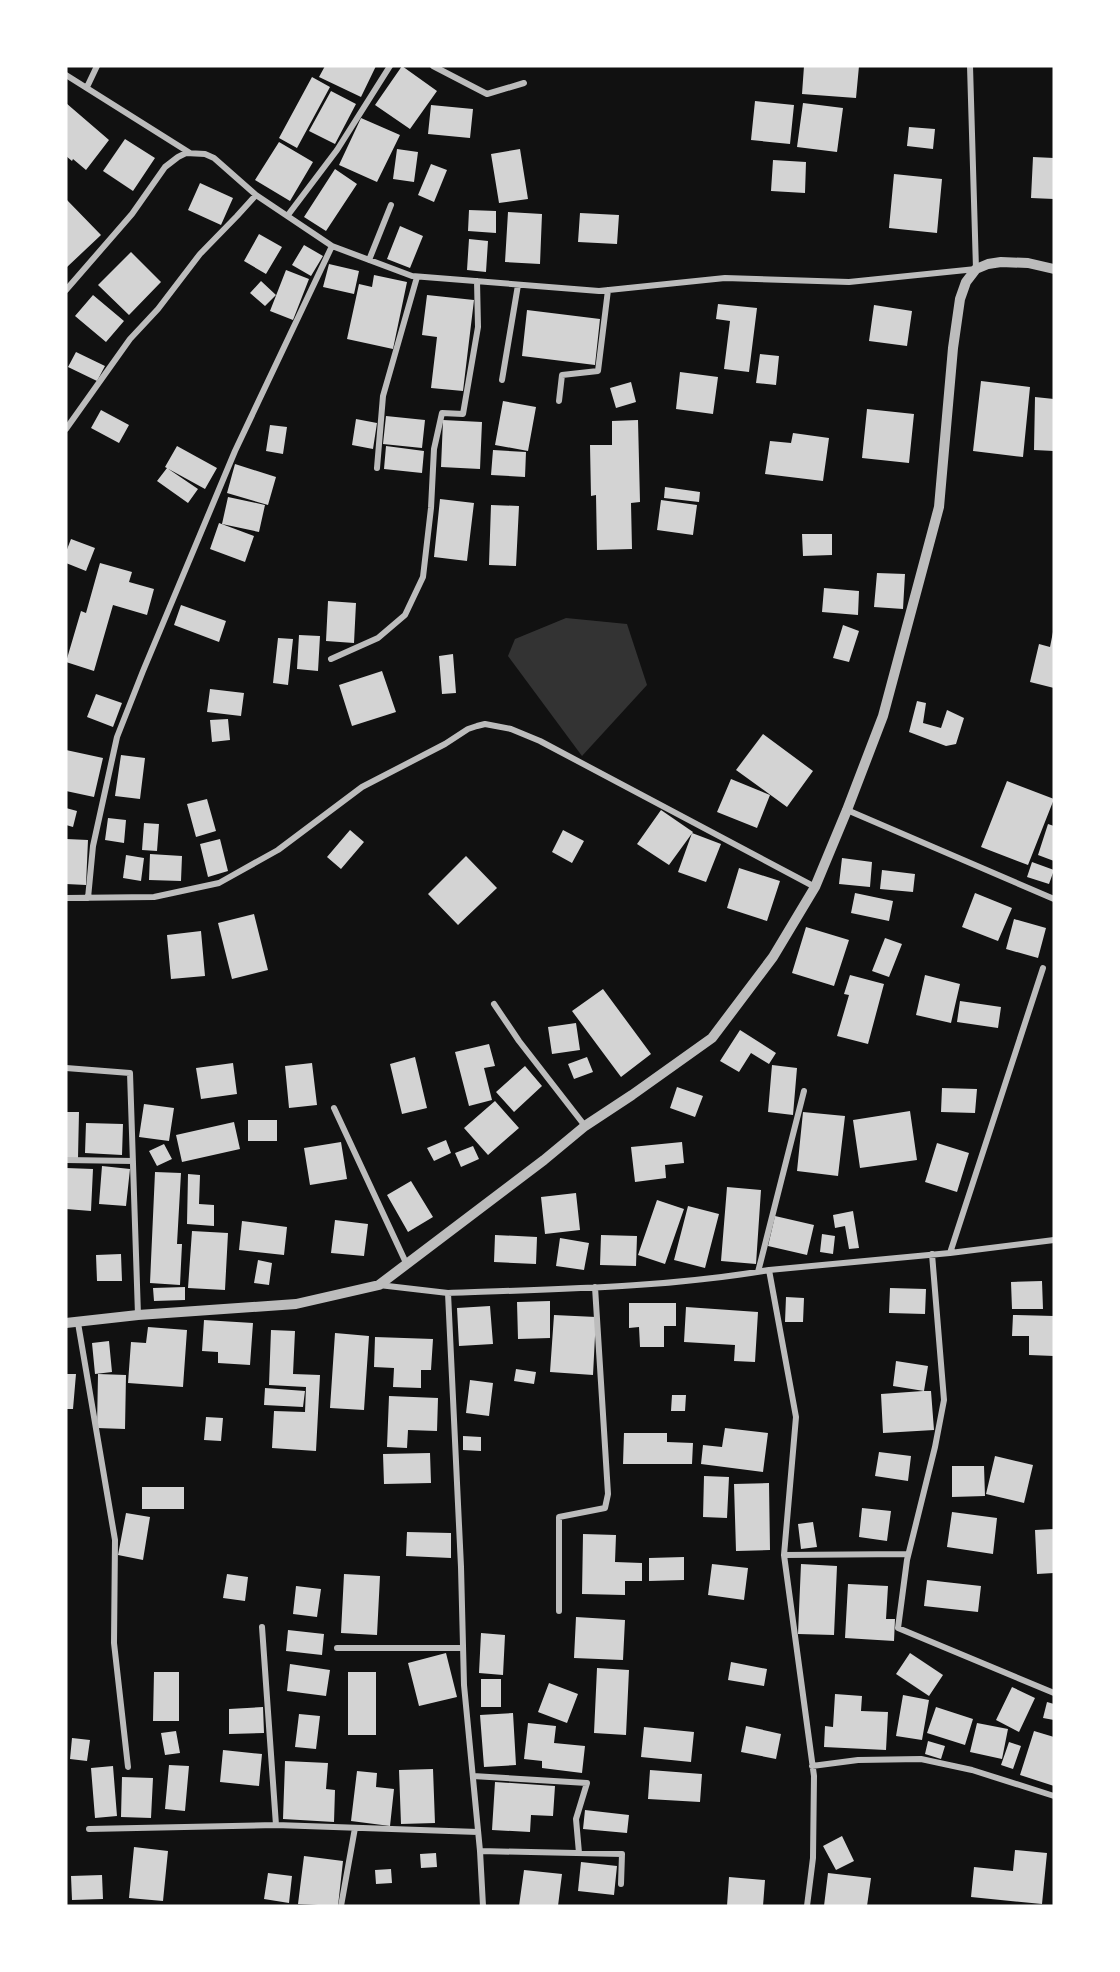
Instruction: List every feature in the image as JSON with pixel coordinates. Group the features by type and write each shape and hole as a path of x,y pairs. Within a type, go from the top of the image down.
{"street":[{"path":"87,87 97,66"},
{"path":"288,215 337,150 390,66"},
{"path":"433,66 487,94 524,82"},
{"path":"379,1285 585,1126 712,1038 773,957 815,887 883,716 939,507 953,348 959,309 966,282 976,269 970,66"},
{"path":"66,75 193,155"},
{"path":"66,290 132,214 165,167 186,153 205,154 214,159 256,195 332,246 417,277 598,291 725,278 849,282 976,269 1001,262 1028,263 1054,269"},
{"path":"66,429 130,339 158,309 200,254 256,195"},
{"path":"369,260 391,205"},
{"path":"88,898 93,846 117,737 235,451 332,246"},
{"path":"377,468 383,396 417,277"},
{"path":"331,659 378,639 405,615 423,577 431,508 434,448 442,413 463,414 478,327 477,281"},
{"path":"502,380 518,285"},
{"path":"559,401 562,375 598,371 608,290"},
{"path":"66,898 154,897 219,883 278,850 362,787 445,744 468,729 485,724 511,729 548,746 815,887"},
{"path":"847,810 1054,899"},
{"path":"950,1253 1043,968"},
{"path":"494,1004 519,1041 585,1126"},
{"path":"66,1068 130,1073 138,1315"},
{"path":"758,1272 804,1091"},
{"path":"334,1108 407,1265"},
{"path":"66,1160 133,1161"},
{"path":"66,1323 138,1315 296,1304 379,1285 448,1293 596,1287 669,1282 1054,1240"},
{"path":"932,1254 944,1400 935,1447 908,1554 898,1628 1054,1693"},
{"path":"769,1270 796,1417 784,1555 812,1766 813,1858 807,1906"},
{"path":"559,1611 558,1517 605,1508 608,1494 596,1287"},
{"path":"448,1293 461,1567 464,1685 483,1906"},
{"path":"78,1323 115,1540 114,1643 128,1767"},
{"path":"784,1555 908,1554"},
{"path":"262,1627 276,1825"},
{"path":"337,1648 463,1648"},
{"path":"812,1766 858,1760 921,1760 972,1770 1054,1796"},
{"path":"472,1776 587,1784 576,1819 579,1853"},
{"path":"89,1829 276,1825 478,1832"},
{"path":"341,1906 355,1828"},
{"path":"480,1851 622,1854 621,1884"}],"shaded area":[{"path":"566,618 627,624 647,685 582,756 508,656 515,639"}],"building":[{"path":"325,66 376,66 361,97 319,77"},
{"path":"402,66 437,91 410,129 375,105"},
{"path":"804,66 859,66 856,98 802,94"},
{"path":"312,77 330,87 297,148 279,138"},
{"path":"331,91 356,104 335,144 309,131"},
{"path":"755,101 794,105 790,144 751,140"},
{"path":"66,103 109,140 86,170 66,156"},
{"path":"803,103 843,108 837,152 797,147"},
{"path":"431,105 473,109 470,138 428,134"},
{"path":"361,118 400,135 377,182 339,165"},
{"path":"909,127 935,129 933,149 907,146"},
{"path":"125,139 155,158 133,191 103,171"},
{"path":"279,142 313,162 290,201 255,180"},
{"path":"397,149 418,152 414,182 393,179"},
{"path":"520,149 528,199 499,203 491,154"},
{"path":"1033,157 1054,158 1054,199 1031,198"},
{"path":"773,160 806,162 805,193 771,191"},
{"path":"431,164 447,170 434,202 418,195"},
{"path":"335,169 357,184 326,231 304,217"},
{"path":"894,174 942,179 937,233 889,228"},
{"path":"200,183 233,198 221,225 188,210"},
{"path":"66,199 101,235 66,268"},
{"path":"469,210 496,211 496,233 468,231"},
{"path":"508,212 542,214 540,264 505,262"},
{"path":"580,213 619,215 617,244 578,242"},
{"path":"400,226 423,236 410,268 387,259"},
{"path":"259,234 282,247 266,274 244,261"},
{"path":"469,239 488,241 486,272 467,270"},
{"path":"304,245 323,256 311,276 292,265"},
{"path":"131,252 161,282 129,315 98,285"},
{"path":"329,264 359,271 354,294 323,287"},
{"path":"286,270 309,279 293,320 270,311"},
{"path":"374,275 407,282 393,349 347,339 359,284 372,287"},
{"path":"261,281 276,295 265,306 250,293"},
{"path":"93,295 124,321 106,342 75,316"},
{"path":"427,295 474,300 463,391 431,388 437,337 422,335"},
{"path":"718,304 757,308 749,372 724,369 730,321 716,319"},
{"path":"874,305 912,311 907,346 869,341"},
{"path":"527,310 600,319 595,365 522,356"},
{"path":"76,352 105,366 97,381 68,367"},
{"path":"760,354 779,356 776,385 756,383"},
{"path":"680,372 718,377 713,414 676,409"},
{"path":"981,381 1030,387 1023,457 973,451"},
{"path":"631,382 636,402 616,408 610,388"},
{"path":"1035,397 1054,399 1054,451 1034,450"},
{"path":"503,401 536,407 528,451 495,445"},
{"path":"867,409 914,414 909,463 862,458"},
{"path":"101,410 129,425 119,443 91,428"},
{"path":"386,416 425,420 422,448 383,444"},
{"path":"356,419 377,423 373,449 352,445"},
{"path":"443,420 482,422 480,469 441,467"},
{"path":"638,420 640,502 631,503 632,549 597,550 596,495 591,496 590,445 612,445 612,421"},
{"path":"270,425 287,427 283,454 266,451"},
{"path":"793,433 829,438 823,481 765,474 770,441 791,443"},
{"path":"177,446 217,468 205,489 165,467"},
{"path":"386,446 424,451 422,473 384,469"},
{"path":"493,450 526,452 525,477 491,475"},
{"path":"235,464 276,477 268,505 227,493"},
{"path":"167,468 198,489 188,503 157,481"},
{"path":"665,487 700,492 699,502 664,498"},
{"path":"228,497 265,505 259,532 222,524"},
{"path":"440,499 474,503 467,561 434,557"},
{"path":"661,500 697,505 693,535 657,530"},
{"path":"491,505 519,506 516,566 489,565"},
{"path":"219,523 254,536 245,562 210,549"},
{"path":"802,534 832,534 832,555 803,556"},
{"path":"71,539 95,548 86,571 66,563 66,552"},
{"path":"100,563 132,572 129,582 154,589 147,615 113,605 94,671 66,662 81,611 86,613"},
{"path":"877,573 905,574 903,609 874,607"},
{"path":"824,588 859,591 858,615 822,612"},
{"path":"328,601 356,603 354,643 326,641"},
{"path":"181,605 226,621 219,642 174,625"},
{"path":"843,625 859,631 849,662 833,658"},
{"path":"1053,632 1054,688 1030,682 1039,644 1050,647"},
{"path":"299,635 320,636 318,671 297,669"},
{"path":"278,638 293,639 288,685 273,683"},
{"path":"453,654 456,693 442,694 439,656"},
{"path":"382,671 396,712 352,726 339,685"},
{"path":"210,689 244,693 241,716 207,712"},
{"path":"96,694 122,703 113,727 87,717"},
{"path":"917,701 926,703 923,723 941,728 947,710 964,718 956,744 946,746 909,732"},
{"path":"228,719 230,740 212,742 210,720"},
{"path":"763,734 813,771 787,807 736,770"},
{"path":"66,750 103,758 94,797 66,791"},
{"path":"121,755 145,758 140,799 115,796"},
{"path":"731,779 770,795 757,828 717,812"},
{"path":"1007,781 1054,799 1028,865 981,847"},
{"path":"207,799 216,831 196,837 187,804"},
{"path":"66,808 77,811 73,827 66,825"},
{"path":"661,810 693,832 669,865 637,844"},
{"path":"108,818 126,820 124,843 105,840"},
{"path":"144,823 159,824 157,851 142,850"},
{"path":"1048,824 1054,826 1054,861 1038,855"},
{"path":"350,830 364,842 341,869 327,857"},
{"path":"563,830 584,841 572,863 552,852"},
{"path":"692,833 721,844 706,882 678,872"},
{"path":"66,839 88,840 86,885 66,884"},
{"path":"220,839 228,871 208,877 200,844"},
{"path":"150,854 182,856 181,881 149,880"},
{"path":"126,855 144,858 141,881 123,878"},
{"path":"466,856 497,888 458,925 428,894"},
{"path":"842,858 872,862 870,887 839,884"},
{"path":"1032,862 1054,870 1049,884 1027,877"},
{"path":"739,868 780,881 767,921 727,908"},
{"path":"882,870 915,874 913,892 880,889"},
{"path":"855,893 893,901 889,921 851,913"},
{"path":"975,893 1012,908 998,941 962,927"},
{"path":"254,914 268,970 232,979 218,923"},
{"path":"1014,919 1046,928 1038,958 1006,949"},
{"path":"806,927 849,940 834,986 792,973"},
{"path":"201,931 205,976 171,979 167,935"},
{"path":"885,938 902,944 889,977 872,971"},
{"path":"850,975 884,984 868,1044 837,1036 849,995 844,994"},
{"path":"925,975 960,984 951,1023 916,1015"},
{"path":"603,989 651,1054 621,1077 572,1011"},
{"path":"960,1001 1001,1007 998,1028 957,1022"},
{"path":"576,1023 580,1050 552,1054 548,1027"},
{"path":"740,1030 776,1053 769,1064 751,1053 739,1072 720,1061"},
{"path":"489,1044 495,1066 484,1068 492,1100 469,1106 455,1052"},
{"path":"415,1057 427,1108 402,1114 390,1064"},
{"path":"587,1057 593,1072 574,1079 568,1064"},
{"path":"233,1063 237,1094 201,1099 196,1068"},
{"path":"312,1063 317,1105 289,1108 285,1066"},
{"path":"772,1065 797,1068 793,1115 768,1112"},
{"path":"525,1066 542,1086 514,1112 496,1092"},
{"path":"677,1087 703,1096 695,1117 670,1108"},
{"path":"942,1088 977,1089 975,1113 941,1112"},
{"path":"495,1101 519,1128 488,1155 464,1128"},
{"path":"144,1104 174,1108 169,1141 139,1137"},
{"path":"910,1111 917,1160 860,1168 853,1120"},
{"path":"66,1112 79,1112 78,1158 66,1158"},
{"path":"803,1112 845,1116 838,1176 797,1171"},
{"path":"248,1120 277,1120 277,1141 248,1141"},
{"path":"234,1122 240,1149 182,1162 176,1135"},
{"path":"86,1123 123,1124 122,1155 85,1153"},
{"path":"446,1140 451,1153 434,1161 427,1148"},
{"path":"341,1142 347,1179 310,1185 304,1148"},
{"path":"682,1142 684,1163 665,1165 666,1178 635,1182 631,1147"},
{"path":"937,1143 969,1153 957,1192 925,1182"},
{"path":"164,1144 172,1159 157,1166 149,1151"},
{"path":"473,1146 479,1159 461,1167 455,1153"},
{"path":"102,1166 130,1169 126,1206 99,1204"},
{"path":"66,1168 93,1169 91,1211 66,1209"},
{"path":"155,1172 181,1173 177,1244 182,1244 180,1285 150,1283"},
{"path":"188,1174 200,1175 199,1204 214,1205 214,1226 187,1224"},
{"path":"411,1181 433,1217 408,1232 387,1195"},
{"path":"727,1187 761,1190 756,1264 721,1261"},
{"path":"576,1193 580,1230 545,1234 541,1197"},
{"path":"657,1200 684,1209 665,1264 638,1255"},
{"path":"688,1206 719,1214 705,1268 674,1260"},
{"path":"853,1211 859,1248 849,1249 845,1226 835,1228 833,1215"},
{"path":"775,1216 814,1225 807,1255 768,1246"},
{"path":"335,1220 368,1224 364,1256 331,1253"},
{"path":"242,1221 287,1227 284,1255 239,1250"},
{"path":"192,1231 228,1233 225,1290 188,1288"},
{"path":"822,1234 835,1236 833,1254 820,1252"},
{"path":"495,1235 537,1237 536,1264 494,1262"},
{"path":"601,1235 637,1236 636,1266 600,1265"},
{"path":"560,1238 589,1243 584,1270 556,1266"},
{"path":"121,1254 122,1281 97,1281 96,1255"},
{"path":"258,1260 272,1263 269,1285 254,1283"},
{"path":"1042,1281 1043,1309 1012,1309 1011,1282"},
{"path":"185,1287 185,1300 154,1301 153,1288"},
{"path":"890,1288 926,1289 925,1314 889,1313"},
{"path":"786,1297 804,1298 803,1322 785,1322"},
{"path":"550,1301 550,1338 518,1339 517,1302"},
{"path":"629,1303 676,1303 676,1326 664,1326 664,1347 640,1347 639,1327 629,1328"},
{"path":"490,1306 493,1344 459,1346 457,1308"},
{"path":"686,1307 758,1312 755,1362 734,1361 735,1345 684,1342"},
{"path":"554,1315 596,1317 593,1375 550,1372"},
{"path":"1013,1315 1054,1316 1054,1356 1029,1355 1029,1336 1012,1336"},
{"path":"204,1320 253,1323 250,1365 218,1363 218,1352 202,1351"},
{"path":"148,1327 187,1330 183,1387 128,1383 131,1342 146,1343"},
{"path":"271,1330 295,1331 293,1374 320,1375 316,1451 272,1448 274,1411 305,1412 306,1387 269,1385"},
{"path":"335,1333 369,1336 364,1410 330,1408"},
{"path":"375,1337 433,1339 431,1370 421,1370 421,1388 393,1387 394,1368 374,1367"},
{"path":"109,1341 112,1372 95,1374 92,1343"},
{"path":"896,1361 928,1366 924,1391 893,1386"},
{"path":"516,1369 536,1372 534,1384 514,1381"},
{"path":"66,1374 76,1374 73,1409 66,1409"},
{"path":"98,1374 126,1375 125,1429 97,1428"},
{"path":"470,1380 493,1383 489,1416 466,1413"},
{"path":"265,1388 305,1391 303,1407 264,1405"},
{"path":"931,1391 934,1430 883,1433 881,1394"},
{"path":"672,1395 686,1395 685,1411 671,1411"},
{"path":"389,1396 438,1398 437,1431 408,1430 407,1448 387,1447"},
{"path":"206,1417 223,1418 221,1441 204,1440"},
{"path":"725,1428 768,1433 763,1472 701,1464 703,1445 722,1447"},
{"path":"624,1433 667,1433 667,1442 693,1443 692,1464 623,1464"},
{"path":"463,1436 481,1437 481,1451 463,1450"},
{"path":"879,1452 911,1456 908,1481 875,1476"},
{"path":"430,1453 431,1483 384,1484 383,1454"},
{"path":"995,1456 1033,1465 1024,1503 986,1494"},
{"path":"952,1466 984,1466 985,1496 952,1497"},
{"path":"704,1476 729,1477 727,1518 703,1517"},
{"path":"769,1483 770,1550 736,1551 734,1484"},
{"path":"142,1487 184,1487 184,1509 142,1509"},
{"path":"862,1508 891,1511 887,1541 859,1537"},
{"path":"952,1512 997,1518 993,1554 947,1547"},
{"path":"126,1513 150,1517 143,1560 118,1555"},
{"path":"813,1522 817,1547 801,1549 798,1524"},
{"path":"1054,1529 1054,1573 1037,1574 1035,1530"},
{"path":"407,1532 451,1533 451,1558 406,1556"},
{"path":"583,1534 616,1535 615,1562 642,1563 642,1581 625,1581 625,1595 582,1594"},
{"path":"684,1557 684,1580 649,1581 649,1558"},
{"path":"712,1564 748,1568 744,1600 708,1595"},
{"path":"801,1564 837,1566 834,1635 798,1634"},
{"path":"227,1574 248,1577 245,1601 223,1598"},
{"path":"344,1574 380,1576 377,1635 341,1633"},
{"path":"927,1580 981,1586 978,1612 924,1606"},
{"path":"848,1584 888,1586 886,1619 895,1619 894,1641 845,1638"},
{"path":"296,1586 321,1589 317,1617 293,1614"},
{"path":"576,1617 625,1620 623,1660 574,1658"},
{"path":"288,1630 324,1634 322,1655 286,1651"},
{"path":"481,1633 505,1635 503,1675 479,1673"},
{"path":"446,1653 457,1697 419,1706 408,1663"},
{"path":"910,1653 943,1675 929,1696 896,1674"},
{"path":"731,1662 767,1669 764,1686 728,1680"},
{"path":"290,1664 330,1670 326,1696 287,1691"},
{"path":"597,1668 629,1670 626,1735 594,1733"},
{"path":"154,1672 179,1672 179,1721 153,1721"},
{"path":"348,1672 376,1672 376,1735 348,1735"},
{"path":"481,1679 501,1679 501,1707 481,1707"},
{"path":"549,1683 578,1694 567,1723 538,1712"},
{"path":"1012,1687 1035,1698 1019,1732 996,1720"},
{"path":"835,1694 862,1696 861,1711 888,1712 886,1750 824,1747 825,1726 833,1727"},
{"path":"903,1695 929,1700 922,1740 896,1736"},
{"path":"1047,1702 1054,1704 1054,1720 1043,1718"},
{"path":"263,1707 264,1733 229,1734 229,1709"},
{"path":"936,1707 973,1719 965,1745 927,1733"},
{"path":"513,1713 516,1765 484,1767 480,1715"},
{"path":"299,1714 320,1716 316,1749 295,1747"},
{"path":"528,1723 556,1726 554,1743 585,1746 582,1773 542,1768 542,1761 524,1759"},
{"path":"977,1723 1008,1729 1002,1759 970,1752"},
{"path":"746,1726 781,1734 776,1759 741,1752"},
{"path":"644,1727 694,1732 691,1762 641,1757"},
{"path":"176,1731 180,1753 165,1755 161,1733"},
{"path":"1034,1731 1054,1737 1054,1786 1020,1775"},
{"path":"72,1738 90,1740 87,1761 70,1759"},
{"path":"928,1741 945,1746 941,1759 925,1754"},
{"path":"1009,1742 1021,1746 1013,1769 1001,1765"},
{"path":"223,1750 262,1754 259,1786 220,1782"},
{"path":"285,1761 328,1763 326,1789 335,1790 334,1822 283,1819"},
{"path":"169,1765 189,1766 185,1811 165,1809"},
{"path":"113,1766 117,1816 95,1818 91,1768"},
{"path":"433,1769 435,1823 401,1824 399,1770"},
{"path":"650,1770 702,1774 700,1802 648,1799"},
{"path":"357,1771 377,1773 376,1787 394,1789 390,1826 351,1821"},
{"path":"122,1777 153,1778 151,1818 121,1817"},
{"path":"495,1782 555,1786 553,1816 531,1815 530,1832 492,1830"},
{"path":"585,1810 629,1815 627,1833 583,1829"},
{"path":"842,1836 854,1861 836,1870 823,1846"},
{"path":"134,1847 168,1851 163,1901 129,1898"},
{"path":"1015,1850 1047,1853 1042,1904 971,1897 974,1867 1013,1871"},
{"path":"436,1853 437,1867 421,1868 420,1854"},
{"path":"304,1856 343,1861 338,1906 298,1904"},
{"path":"581,1862 617,1866 614,1895 578,1891"},
{"path":"391,1869 392,1883 376,1884 375,1870"},
{"path":"524,1870 562,1874 558,1906 519,1906"},
{"path":"268,1873 292,1876 289,1903 264,1899"},
{"path":"828,1873 871,1878 867,1906 824,1906"},
{"path":"102,1875 103,1899 72,1900 71,1876"},
{"path":"729,1877 765,1880 763,1906 727,1906"}]}
